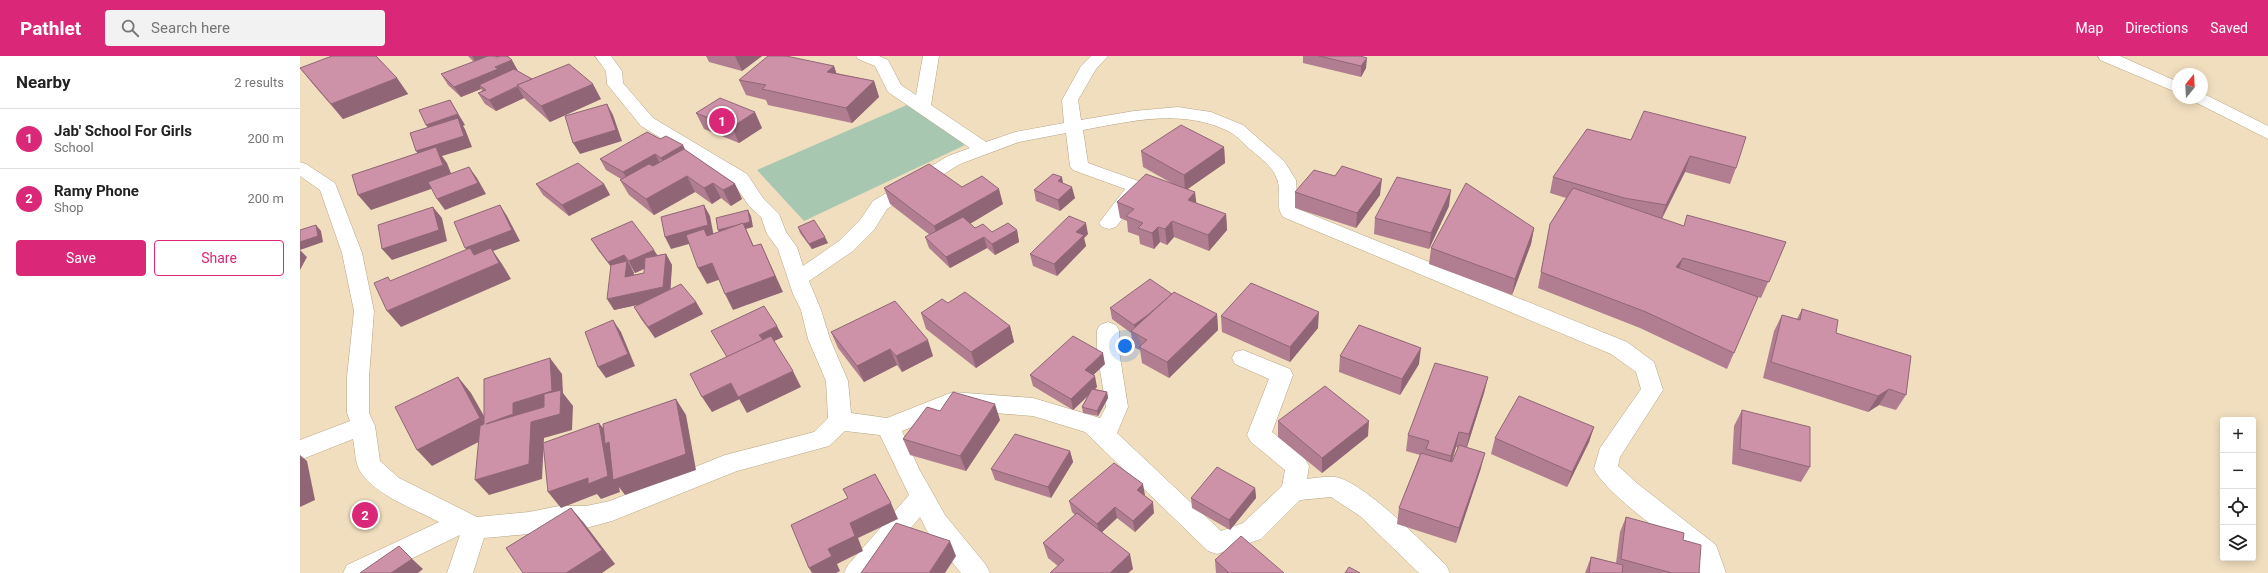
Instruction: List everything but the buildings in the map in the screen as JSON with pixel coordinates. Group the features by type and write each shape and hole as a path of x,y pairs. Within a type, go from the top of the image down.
{"highway":[{"path":"2106,56 2172,85"},
{"path":"2208,102 2268,133"}],"street":[{"path":"603,56 614,71 615,84 647,122 740,178 756,202 769,214 776,234 787,247 811,310 819,339 837,380 840,421"},
{"path":"864,56 882,63 894,88 984,149"},
{"path":"922,108 931,56"},
{"path":"1100,56 1089,66 1070,100 1075,125 1079,166 1137,187 1109,223"},
{"path":"798,279 846,246 867,225 880,205 954,160 1015,137 1075,125 1178,112 1205,116 1238,129 1275,161 1287,180 1287,204 1290,213 1308,223 1619,348 1646,368 1652,390 1608,455 1606,469 1629,491 1707,553 1713,573"},
{"path":"300,168 328,187 352,253 364,310 358,377 358,413 363,426 369,465 390,485 469,525"},
{"path":"1104,436 1117,407 1108,351 1108,330"},
{"path":"840,421 888,427 953,401 1033,407 1093,425 1217,543 1252,531 1294,490 1297,466 1259,435 1282,375 1243,358"},
{"path":"356,573 469,525 529,523 559,517 586,517 612,511 733,462 821,439 840,421"},
{"path":"300,450 363,426"},
{"path":"888,427 936,523 977,573"},
{"path":"1294,490 1335,488 1369,509 1437,573"},
{"path":"857,573 922,497"},
{"path":"460,573 469,525"}],"green space":[{"path":"914,102 965,145 804,221 757,170"}],"place":[{"name":"Jab' School For Girls","path":"722,121"},
{"name":"Ramy Phone","path":"365,515"}]}
